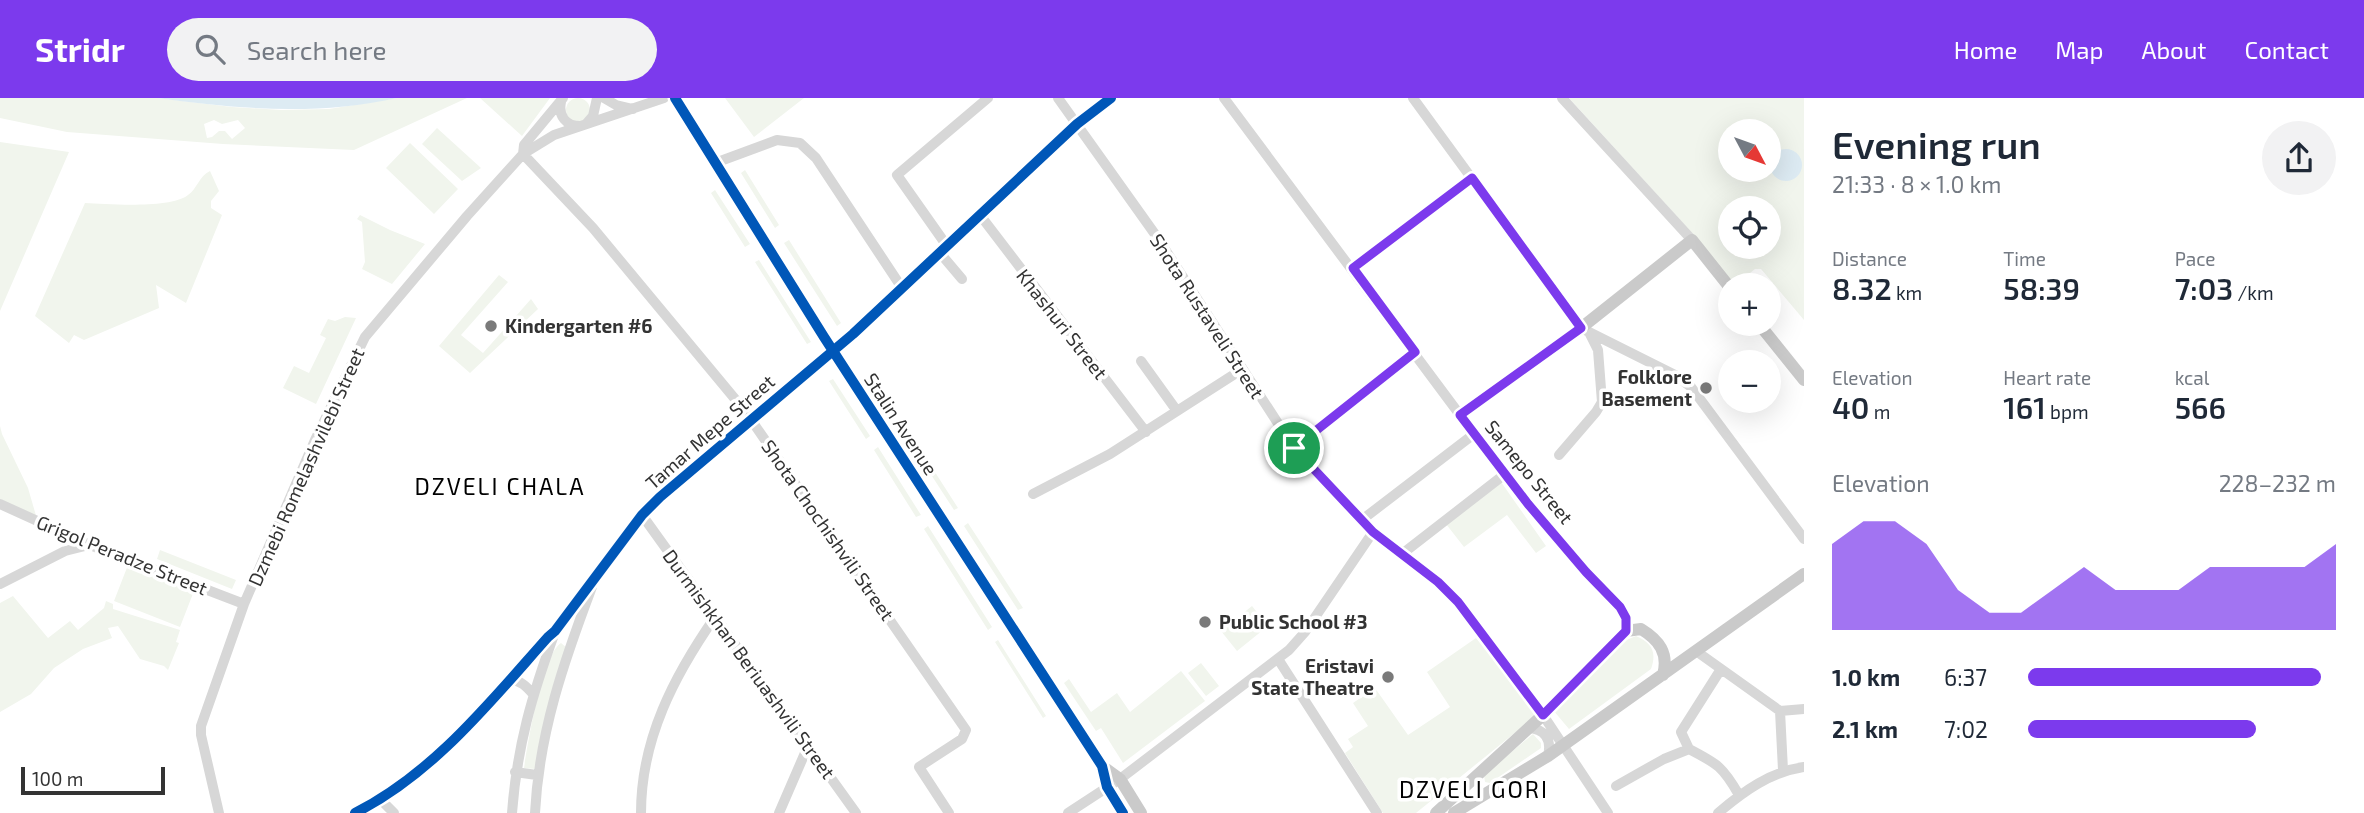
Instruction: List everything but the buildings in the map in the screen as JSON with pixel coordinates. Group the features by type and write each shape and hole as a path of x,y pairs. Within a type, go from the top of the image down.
{"main road":[{"name":"Stalin Avenue","path":"675,98 833,350 1102,766 1107,787 1123,813"},
{"path":"1460,415 1585,331 1692,240 1718,273"},
{"path":"1769,336 1804,380"},
{"name":"Samepo Street","path":"1460,415 1586,572 1620,607 1626,618 1626,631"},
{"path":"1454,813 1563,745 1804,574"},
{"path":"1436,813 1543,715 1626,631 1641,629 1658,642 1664,651 1663,675"},
{"name":"Stalin Avenue","path":"1102,766 1120,779 1141,813"}],"street":[{"path":"563,98 559,110 569,124 583,125 593,116 598,100 634,109"},
{"path":"523,154 524,145 563,98"},
{"name":"Dzmebi Romelashvilebi Street","path":"219,813 201,731 244,604 315,440 363,341 467,216 523,154 554,135 664,98"},
{"path":"962,278 897,175 988,98"},
{"name":"Shota Rustaveli Street","path":"1058,98 1157,237 1294,448 1373,532 1438,582 1458,602 1543,715 1608,813"},
{"name":"Tamar Mepe Street","path":"355,813 382,800 440,755 555,631 642,515 833,350 1077,124 1111,98"},
{"name":"Samepo Street","path":"1224,98 1460,415"},
{"path":"1413,98 1598,350 1602,402 1559,455"},
{"path":"1562,98 1692,240"},
{"path":"715,163 777,140 800,143 816,159 902,288"},
{"name":"Shota Chochishvili Street","path":"523,154 608,245 751,420 966,730 962,739 919,767 948,813"},
{"path":"1353,268 1472,178"},
{"name":"Khashuri Street","path":"980,215 1146,432"},
{"path":"1585,331 1675,374 1691,387 1804,540"},
{"path":"1294,448 1415,352"},
{"path":"1141,361 1177,411"},
{"path":"1033,494 1110,454 1241,370"},
{"path":"1363,519 1474,434"},
{"path":"1404,555 1505,474"},
{"name":"Grigol Peradze Street","path":"0,504 90,545 244,604"},
{"name":"Durmishkhan Beriuashvili Street","path":"642,515 856,813"},
{"path":"61,531 67,544 65,551"},
{"path":"1068,813 1120,779 1289,650 1305,632 1373,532"},
{"path":"0,584 65,551 90,545"},
{"path":"535,813 537,775 551,706 571,642 598,574"},
{"path":"641,813 645,768 664,702 679,672 715,617"},
{"path":"512,813 515,772 533,694 555,631 569,636 571,642"},
{"path":"1696,651 1780,711 1804,709"},
{"path":"1278,659 1377,813"},
{"path":"1721,669 1681,732 1689,749 1716,763 1725,771 1739,795"},
{"path":"510,679 518,680 533,694"},
{"path":"1780,711 1783,770"},
{"path":"1528,728 1544,733 1549,739 1548,755"},
{"path":"779,813 808,746"},
{"path":"1616,786 1664,759 1689,749"},
{"path":"1718,813 1739,795 1783,770 1804,767"},
{"path":"515,772 537,775"},
{"path":"382,800 387,813"},
{"path":"382,800 394,813"}],"shaded area":[{"path":"0,98 157,98 281,110 329,109 397,98 467,98 354,150 223,144 67,132 0,118","holes":["214,120 222,124 238,120 245,128 232,139 225,131 219,131 207,138 204,124"]},
{"path":"157,98 397,98 337,107 277,109"},
{"path":"480,98 550,98 522,136"},
{"path":"578,98 589,105 590,110 583,121 578,122 567,115 566,110 573,99"},
{"path":"725,98 804,98 754,137"},
{"path":"1569,98 1804,98 1804,320 1781,293 1781,273 1764,273 1761,269 1755,269 1750,273 1725,273"},
{"path":"437,128 481,168 462,181 422,144"},
{"path":"0,142 69,152 0,311"},
{"path":"410,143 458,189 434,214 386,168"},
{"path":"1782,150 1792,150 1801,159 1801,171 1797,176 1792,180 1782,180"},
{"path":"745,170 779,225 775,228 741,173"},
{"path":"210,171 219,191 211,201 211,208 222,215 186,303 156,285 159,308 84,340 74,335 69,343 35,316 85,203 138,205 168,202 188,195"},
{"path":"715,190 750,244 745,247 711,193"},
{"path":"360,215 425,244 392,284 362,269 365,262 362,222 357,219"},
{"path":"789,240 841,323 837,326 784,243"},
{"path":"759,260 811,342 807,344 755,262"},
{"path":"499,275 508,282 461,335 483,353 531,299 538,309 470,373 439,346"},
{"path":"345,317 356,318 316,404 283,388 294,366 309,373 326,338 320,335 328,319 335,321"},
{"path":"833,379 870,436 866,439 829,381"},
{"path":"0,426 28,488 37,519 0,502"},
{"path":"906,427 958,508 954,510 902,430"},
{"path":"878,447 921,515 916,517 874,450"},
{"path":"1501,482 1546,546 1536,553 1507,515 1464,547 1446,524"},
{"path":"968,523 1023,608 1018,610 964,526"},
{"path":"928,526 992,627 988,630 924,529"},
{"path":"160,550 236,580 232,589 157,559"},
{"path":"128,565 194,591 180,627 114,601"},
{"path":"13,596 48,638 70,621 78,630 104,608 106,601 113,604 113,609 180,630 176,642 179,643 168,670 164,666 140,659 118,626 108,628 112,638 83,649 54,668 31,694 0,712 0,603"},
{"path":"1252,606 1268,626 1237,651 1221,631"},
{"path":"1636,636 1652,649 1651,669 1569,729 1553,710 1624,641"},
{"path":"1476,638 1538,714 1416,813 1383,813 1345,753 1353,747 1348,739 1368,726 1353,703 1375,688 1408,735 1450,707 1427,672"},
{"path":"998,640 1046,716 1043,718 995,642"},
{"path":"561,643 567,648 535,769 524,768 542,681 554,651"},
{"path":"1201,663 1219,686 1206,696 1188,673"},
{"path":"1181,671 1205,701 1123,763 1101,728 1096,731 1064,683 1069,679 1091,712 1117,693 1130,712"},
{"path":"1533,734 1541,743 1541,748 1490,783 1485,782 1484,775"}],"cycle path":[{"path":"675,98 824,337 1102,766 1107,787 1123,813"},
{"path":"355,813 410,778 482,711 555,631 642,515 660,497 853,334 1077,124 1111,98"}],"place":[{"name":"Kindergarten #6","path":"491,326"},
{"name":"Folklore Basement","path":"1706,388"},
{"name":"Public School #3","path":"1205,622"},
{"name":"Eristavi State Theatre","path":"1388,677"}],"district":[{"name":"DZVELI CHALA","path":"500,487"},
{"name":"DZVELI GORI","path":"1474,790"}],"route":[{"path":"1472,178 1581,328 1460,415 1528,504 1620,607 1626,618 1626,631 1543,715 1458,602 1438,582 1373,532 1294,448 1415,352 1353,268 1472,178"}]}
